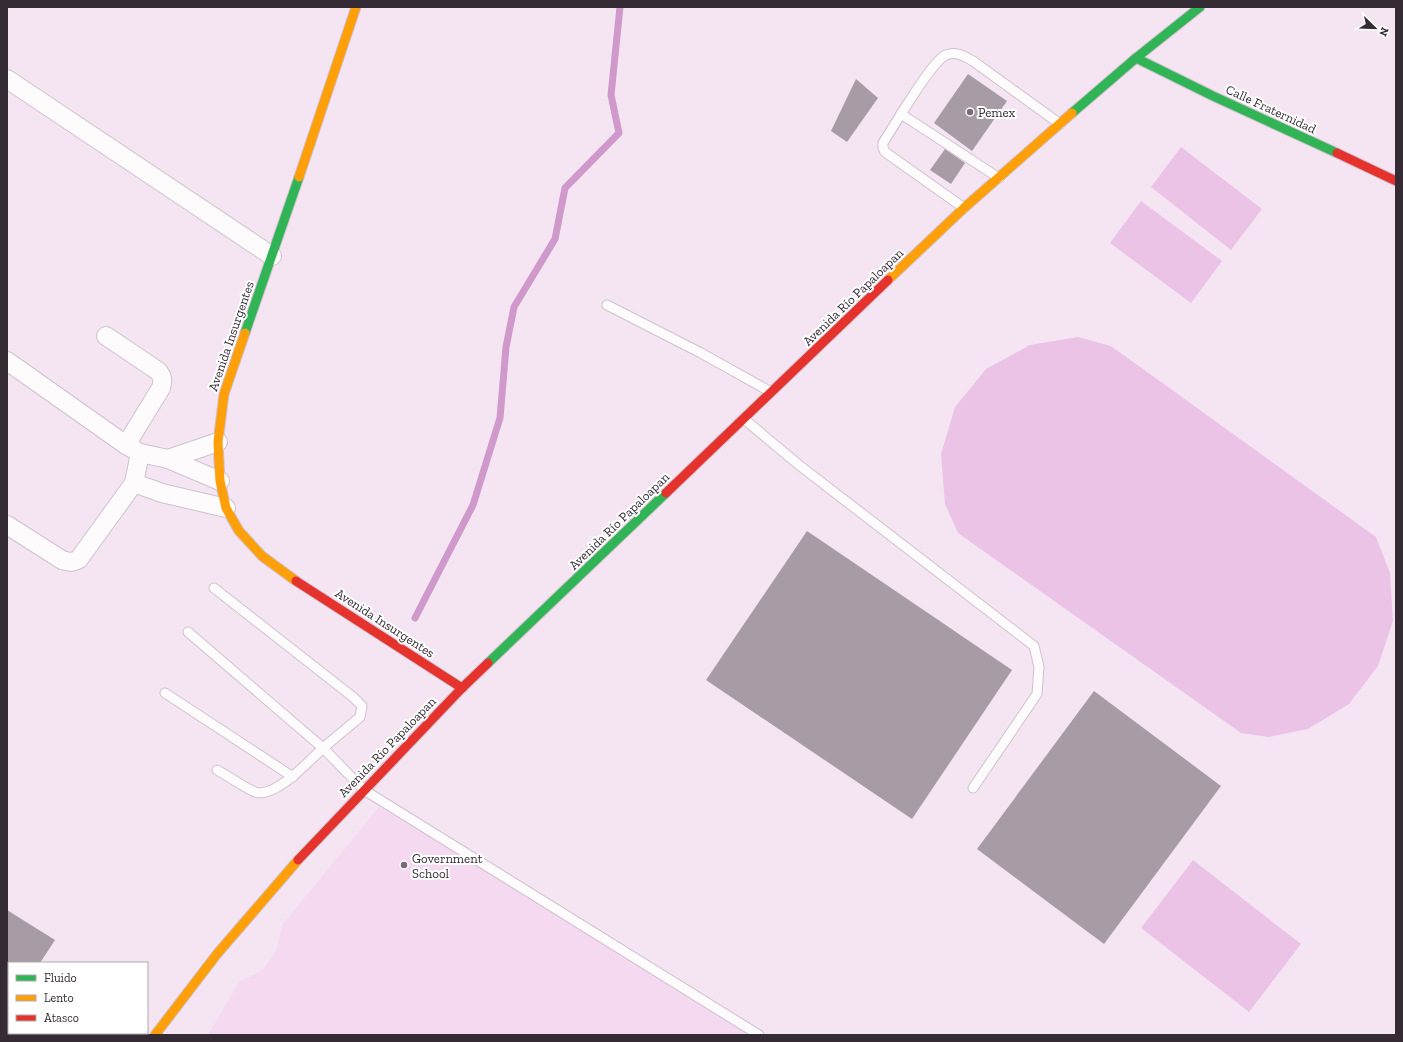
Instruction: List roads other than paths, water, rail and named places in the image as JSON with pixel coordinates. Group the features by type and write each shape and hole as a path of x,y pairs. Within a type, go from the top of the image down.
{"main road":[{"name":"Avenida Insurgentes","path":"356,7 224,394 218,442 220,481 226,508 239,531 262,556 290,577 462,688"},
{"name":"Avenida Río Papaloapan","path":"155,1035 217,954 266,895 305,851 462,688 964,208 1136,58 1200,7"},
{"name":"Calle Fraternidad","path":"1136,58 1396,182"}],"street":[{"path":"7,79 272,256"},
{"path":"7,525 62,560 74,562 79,559 134,484 133,449 163,381 158,371 106,336"},
{"path":"7,361 133,449 168,459 220,481"},
{"path":"168,459 218,442"},
{"path":"134,484 162,493 226,508"}],"lane":[{"path":"964,208 885,152 883,148 883,143 901,114 936,64 946,55 960,54 973,61 1060,124"},
{"path":"901,114 999,178"},
{"path":"607,305 701,353 772,392"},
{"path":"744,419 799,465 1034,646 1039,667 1037,694 973,788"},
{"path":"214,588 347,692 362,706 360,717 323,748 293,777 268,792 256,792 217,770"},
{"path":"188,632 323,748 364,790 760,1035"},
{"path":"165,693 293,777"}],"waterway":[{"path":"415,618 473,505 500,418 506,347 514,307 555,239 565,188 619,133 611,95 620,7"}],"place":[{"name":"Pemex","path":"970,112"},
{"name":"Government School","path":"404,865"}]}
